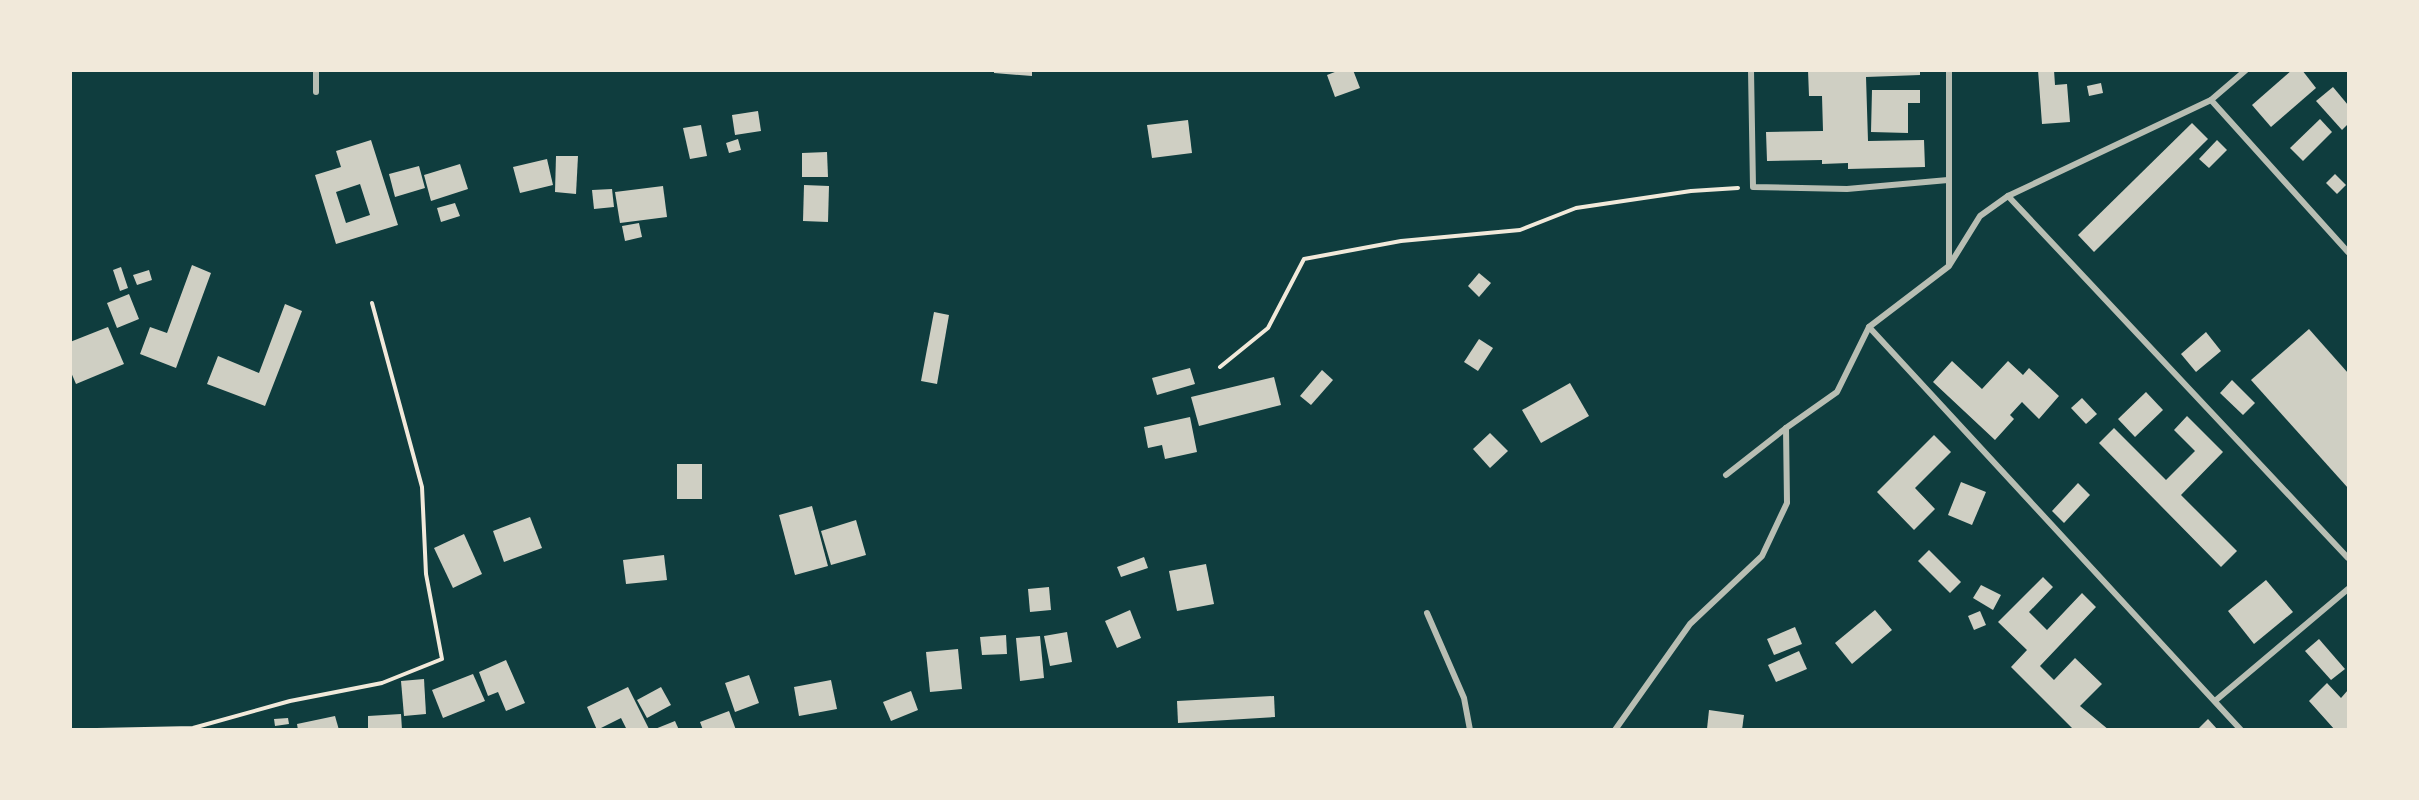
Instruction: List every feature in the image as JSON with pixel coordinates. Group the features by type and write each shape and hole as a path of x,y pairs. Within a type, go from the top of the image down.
{"street":[{"path":"316,70 316,92"},
{"path":"1751,70 1753,187 1846,189 1948,180"},
{"path":"1949,70 1949,266"},
{"path":"1726,475 1837,392 1869,327 1949,266 1980,216 2008,196 2211,100 2246,70"},
{"path":"2211,100 2349,252"},
{"path":"2008,196 2349,558"},
{"path":"1869,327 2241,729"},
{"path":"1615,729 1690,624 1762,556 1786,503 1786,428"},
{"path":"2215,701 2349,589"},
{"path":"1427,613 1464,698 1470,729"}],"path":[{"path":"1220,367 1268,328 1304,260 1401,241 1520,230 1576,208 1691,191 1753,187"},
{"path":"97,729 193,728 290,701 382,683 442,659 426,574 422,487 372,303"}],"building":[{"path":"994,70 1032,70 1032,76 994,73"},
{"path":"1340,70 1353,70 1360,88 1335,97 1327,75"},
{"path":"1808,70 1920,70 1920,75 1866,77 1868,141 1924,140 1925,167 1848,169 1848,163 1822,164 1822,160 1767,161 1766,132 1823,131 1822,96 1809,96"},
{"path":"2038,70 2054,70 2055,85 2067,84 2070,122 2042,124"},
{"path":"2292,70 2302,70 2316,88 2271,127 2252,105"},
{"path":"2101,83 2103,93 2089,96 2087,86"},
{"path":"2333,87 2348,105 2348,124 2342,130 2316,101"},
{"path":"1872,90 1920,90 1920,103 1908,103 1908,133 1871,132"},
{"path":"758,111 761,131 735,135 732,115"},
{"path":"2320,119 2332,132 2303,161 2290,148"},
{"path":"1188,120 1192,153 1152,158 1147,125"},
{"path":"2192,123 2208,139 2094,252 2078,235"},
{"path":"701,125 707,156 690,159 683,128"},
{"path":"738,139 741,150 729,153 726,143"},
{"path":"371,140 398,225 336,244 315,175 341,167 336,151","holes":["360,184 370,215 346,223 336,192"]},
{"path":"2217,140 2227,150 2209,168 2199,159"},
{"path":"827,152 828,177 802,177 802,153"},
{"path":"556,156 578,156 576,194 555,192"},
{"path":"547,159 553,185 520,193 513,167"},
{"path":"460,164 468,189 431,201 424,175"},
{"path":"419,166 425,188 395,197 389,174"},
{"path":"2335,174 2346,185 2337,194 2326,183"},
{"path":"804,185 829,186 828,222 803,221"},
{"path":"663,186 667,217 620,223 615,192"},
{"path":"612,189 614,207 594,209 592,190"},
{"path":"455,203 460,216 441,222 437,208"},
{"path":"639,223 642,237 625,241 622,226"},
{"path":"192,265 211,273 176,368 140,354 150,327 167,333"},
{"path":"121,267 128,288 120,291 113,270"},
{"path":"149,270 152,280 137,285 133,275"},
{"path":"1479,273 1491,283 1479,297 1468,286"},
{"path":"129,294 139,319 117,328 107,303"},
{"path":"285,304 302,311 265,406 207,384 218,356 259,373"},
{"path":"934,312 949,315 937,384 921,381"},
{"path":"108,327 124,364 76,384 70,370 70,342"},
{"path":"2309,329 2348,373 2348,488 2251,380"},
{"path":"2206,332 2221,351 2196,372 2181,354"},
{"path":"1479,339 1493,348 1478,371 1464,362"},
{"path":"1952,361 1982,389 2008,361 2023,375 2029,368 2059,396 2039,419 2022,402 2010,415 2014,419 1995,440 1933,382"},
{"path":"1190,368 1195,384 1157,395 1152,378"},
{"path":"1322,370 1333,380 1311,405 1300,396"},
{"path":"1274,377 1281,405 1199,426 1191,397"},
{"path":"2232,380 2255,403 2243,415 2220,393"},
{"path":"1570,383 1589,416 1541,443 1522,410"},
{"path":"2146,392 2163,410 2135,437 2118,419"},
{"path":"2082,398 2097,414 2086,424 2071,408"},
{"path":"2187,416 2223,452 2181,495 2237,551 2221,567 2099,443 2114,428 2166,480 2195,451 2174,430"},
{"path":"1190,417 1197,452 1165,459 1162,445 1148,448 1144,427"},
{"path":"1490,433 1508,451 1490,468 1473,449"},
{"path":"1934,435 1951,452 1915,488 1935,509 1914,530 1877,492"},
{"path":"677,464 702,464 702,499 677,499"},
{"path":"1961,482 1986,492 1972,525 1948,515"},
{"path":"2078,483 2090,495 2064,523 2052,511"},
{"path":"812,506 828,566 795,575 779,515"},
{"path":"530,517 542,548 504,562 493,531"},
{"path":"856,520 866,555 831,565 821,531"},
{"path":"464,534 482,574 453,588 434,548"},
{"path":"1929,550 1961,582 1950,593 1918,561"},
{"path":"664,555 667,580 626,584 623,560"},
{"path":"1144,557 1148,568 1121,577 1117,567"},
{"path":"1206,564 1214,604 1177,611 1169,571"},
{"path":"2043,577 2053,587 2029,612 2047,630 2082,593 2096,607 2040,666 2054,680 2075,658 2102,684 2080,706 2109,730 2074,730 2011,667 2027,650 1998,622"},
{"path":"2266,580 2293,612 2254,644 2228,611"},
{"path":"1981,585 2001,595 1993,610 1973,598"},
{"path":"1049,587 1051,610 1030,612 1028,589"},
{"path":"1130,610 1141,638 1117,648 1105,621"},
{"path":"1875,610 1892,630 1852,664 1835,643"},
{"path":"1980,611 1986,625 1974,630 1968,616"},
{"path":"1795,627 1802,644 1774,655 1767,639"},
{"path":"1067,632 1072,662 1050,666 1044,636"},
{"path":"1006,635 1007,654 982,655 980,637"},
{"path":"1040,636 1044,678 1020,681 1016,638"},
{"path":"2319,639 2345,669 2331,680 2305,651"},
{"path":"958,649 962,689 930,692 926,652"},
{"path":"1799,651 1807,669 1776,682 1768,665"},
{"path":"506,660 525,703 506,711 498,692 488,696 479,672"},
{"path":"473,674 485,701 443,718 432,690"},
{"path":"749,675 759,703 735,712 725,683"},
{"path":"424,679 426,714 404,716 401,681"},
{"path":"831,680 837,709 799,716 794,687"},
{"path":"2327,683 2341,698 2348,690 2348,730 2335,730 2309,701"},
{"path":"628,687 649,729 627,730 621,718 597,730 587,707"},
{"path":"661,687 671,705 647,718 637,700"},
{"path":"911,691 918,710 891,721 883,702"},
{"path":"1274,696 1275,717 1178,723 1177,701"},
{"path":"1709,710 1744,715 1742,730 1707,729"},
{"path":"729,711 736,730 703,730 700,722"},
{"path":"401,714 402,730 368,730 368,716"},
{"path":"335,716 339,730 298,730 297,724"},
{"path":"288,718 289,724 275,726 274,719"},
{"path":"2208,719 2218,730 2197,730"},
{"path":"675,721 679,730 655,730 655,729"}]}
